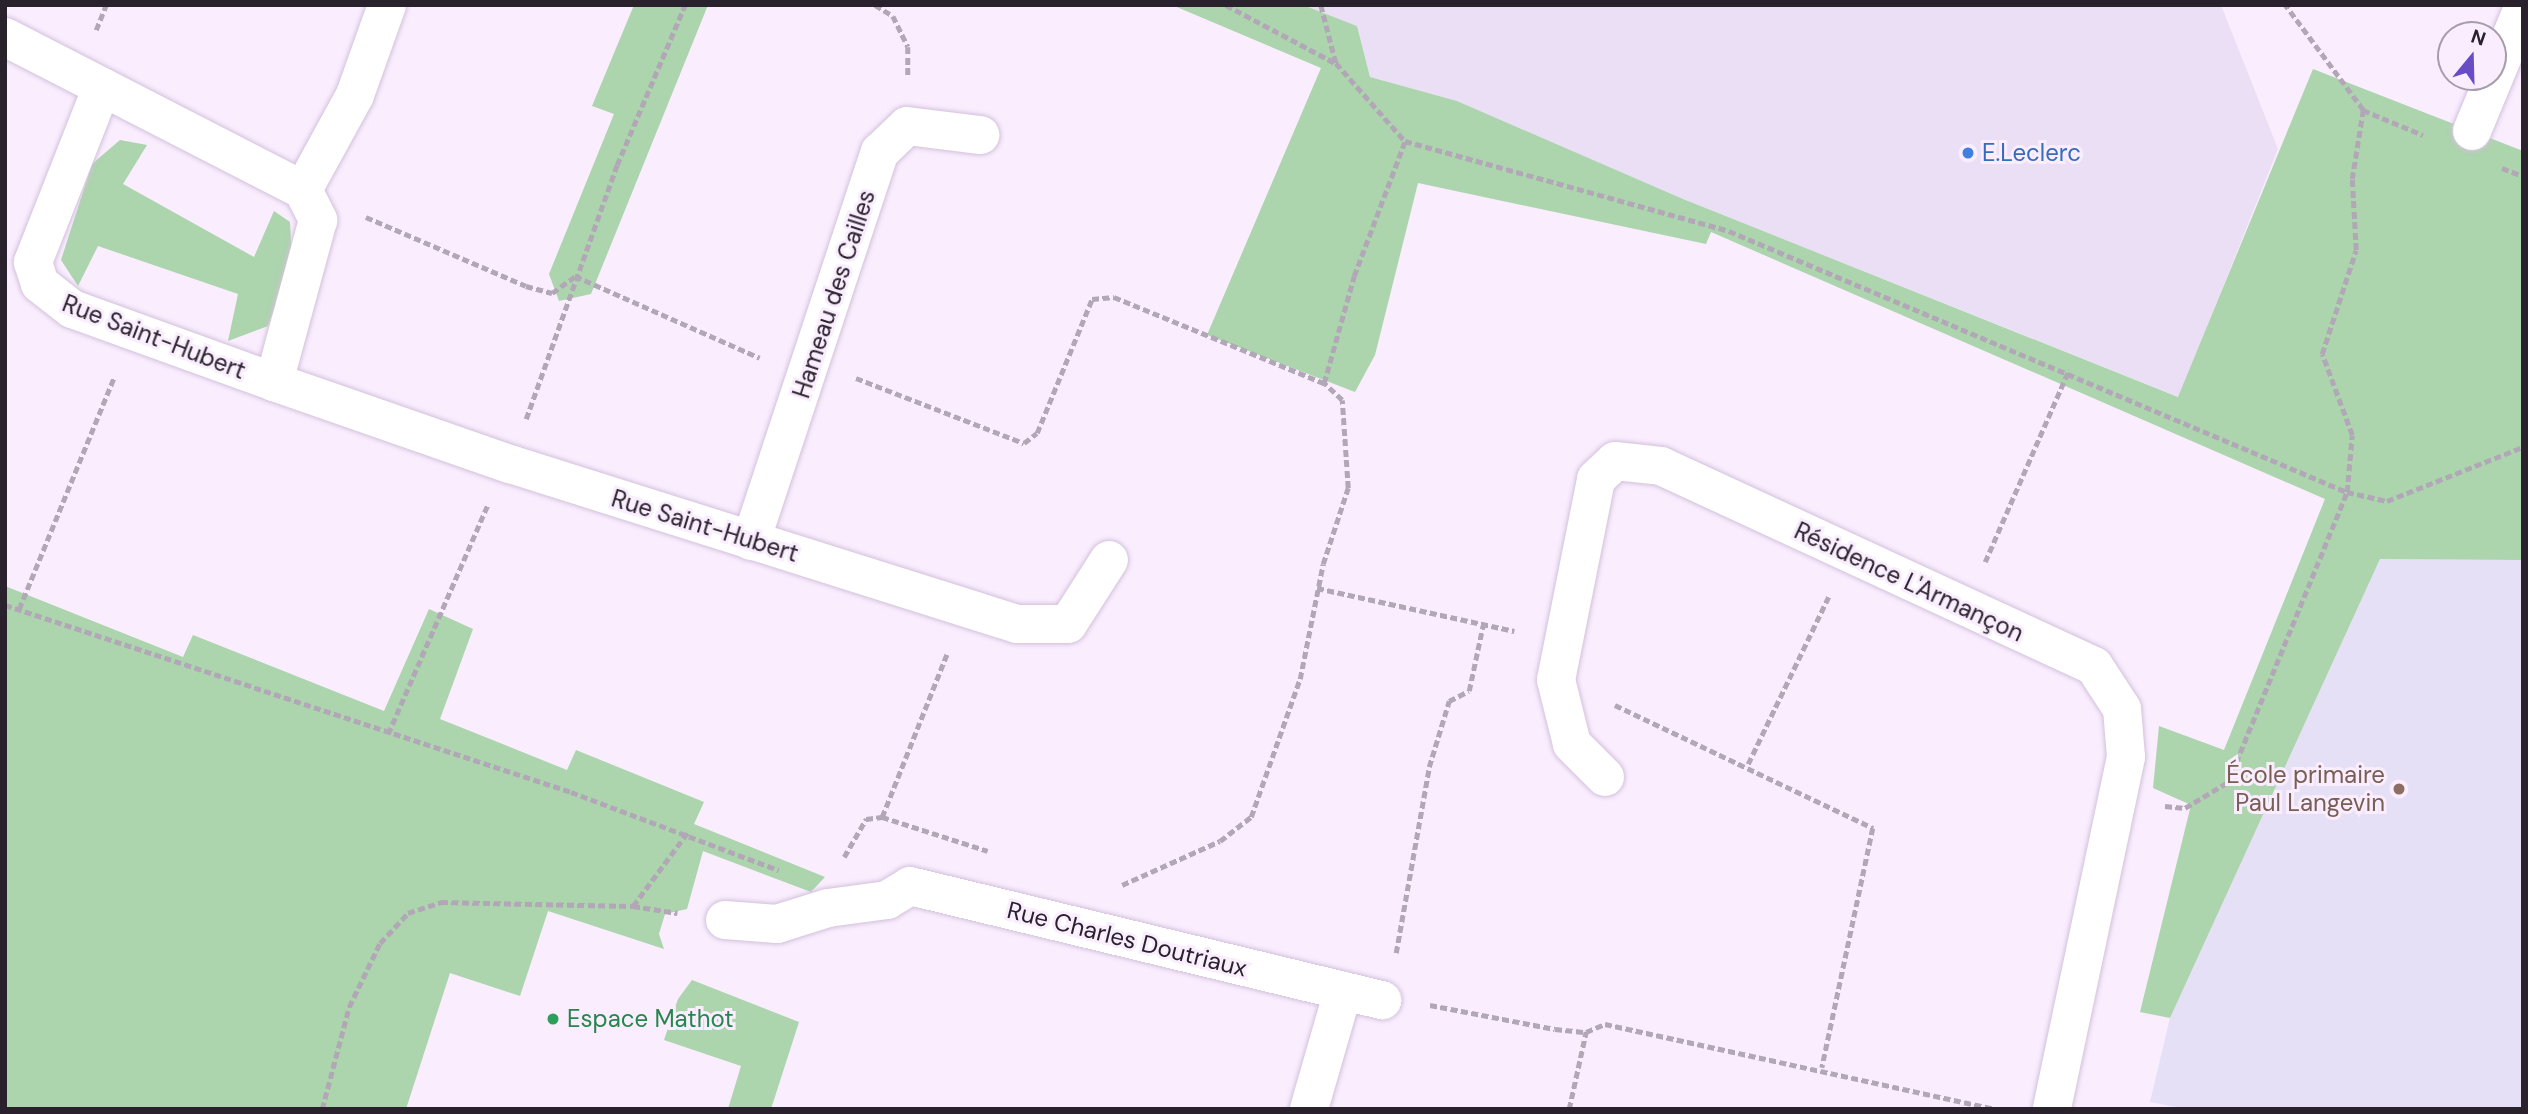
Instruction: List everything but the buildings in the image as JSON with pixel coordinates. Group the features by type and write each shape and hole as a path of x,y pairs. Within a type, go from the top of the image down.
{"street":[{"path":"5,37 303,190 355,95 387,5"},
{"path":"2472,131 2523,8"},
{"name":"Rue Saint-Hubert","path":"102,87 33,262 52,299 131,333 510,464 1017,624 1068,624 1109,559"},
{"path":"907,126 979,135"},
{"name":"Hameau des Cailles","path":"751,541 880,152 907,126"},
{"name":"Rue Saint-Hubert","path":"274,383 318,220 303,190"},
{"name":"Résidence L'Armançon","path":"1605,777 1572,744 1556,680 1597,479 1615,461 1661,466 2094,666 2122,709 2126,757 2119,801 2052,1109"},
{"name":"Rue Charles Doutriaux","path":"829,897 887,900 910,886 1382,999"},
{"path":"724,920 777,924 829,897"},
{"path":"1309,1109 1343,991"}],"path":[{"path":"388,734 510,464 617,165 685,5"},
{"path":"875,5 893,16 908,47 907,126"},
{"path":"1226,5 1336,63 1405,141"},
{"path":"1321,5 1336,63"},
{"path":"2119,801 2185,808 2228,782 2347,492 2352,435 2322,354 2356,250 2351,179 2363,110 2285,5"},
{"path":"19,610 131,333"},
{"path":"1964,607 2069,370"},
{"path":"2347,492 2387,501 2523,447"},
{"path":"1748,764 1850,554"},
{"path":"1317,588 1563,641"},
{"path":"5,605 688,832 829,897 866,819 882,817 965,607"},
{"path":"1483,625 1469,691 1450,701 1429,767 1382,999 1586,1032 1605,1024 1822,1068 1994,1109"},
{"path":"1556,680 1748,764 1873,828 1822,1068"},
{"path":"323,1109 349,1007 380,943 408,913 441,902 632,906 688,832"},
{"path":"1569,1109 1586,1032"}],"shaded area":[{"path":"1303,5 2221,5 2278,149 2179,397 1683,199 1457,101 1370,77 1357,26"},
{"name":"École primaire Paul Langevin","path":"2380,559 2523,560 2523,1109 2187,1109 2150,1102 2170,1018"}],"green space":[{"path":"634,5 708,5 591,294 559,301 549,274 614,114 592,106"},
{"path":"1172,5 1303,5 1357,26 1370,77 1457,101 1683,199 2178,397 2313,69 2523,151 2523,560 2380,559 2170,1018 2140,1012 2191,805 2153,788 2159,726 2224,750 2325,499 1711,232 1706,244 1418,183 1375,355 1355,392 1207,335 1321,68"},
{"path":"120,140 147,145 123,184 254,257 274,211 290,222 292,260 268,326 228,341 238,294 98,246 78,286 61,260 92,164"},
{"path":"5,586 183,657 193,635 384,711 429,609 473,629 440,719 567,770 576,750 704,802 694,824 825,877 811,892 703,851 687,909 665,914 659,934 664,949 548,911 520,996 450,973 406,1109 5,1109"},
{"path":"692,980 799,1022 771,1109 728,1109 741,1066 664,1040 678,999"}],"place":[{"name":"E.Leclerc","path":"1968,153"},
{"name":"École primaire Paul Langevin","path":"2399,789"},
{"name":"Espace Mathot","path":"553,1019"}]}
